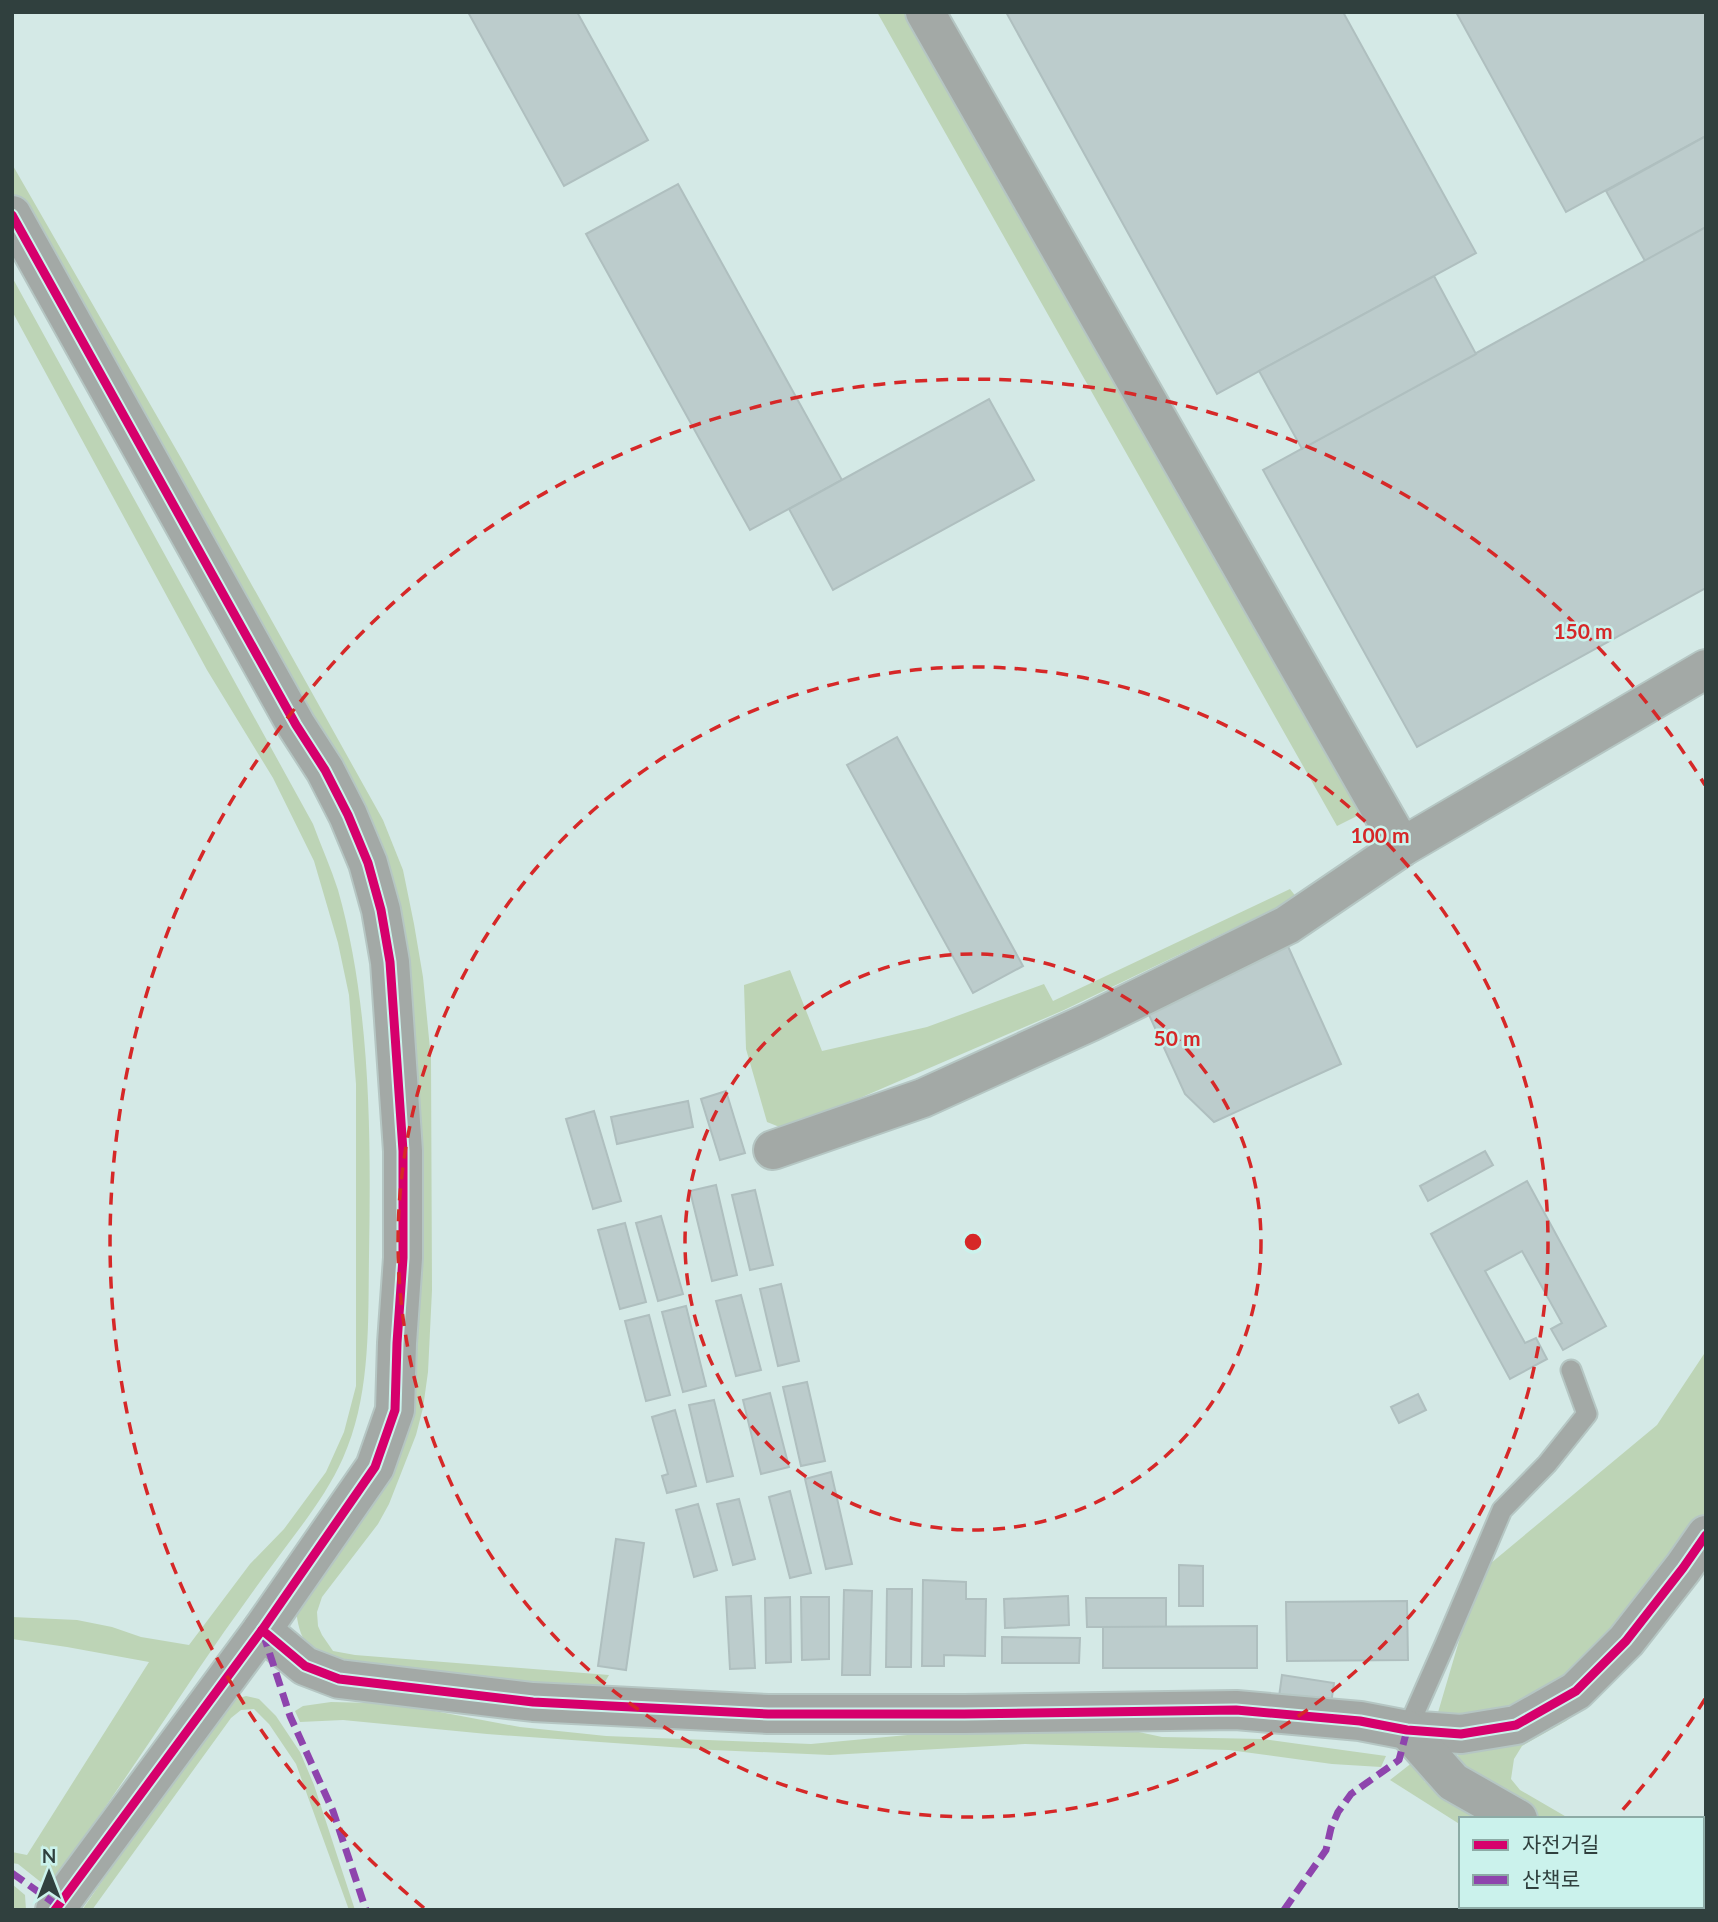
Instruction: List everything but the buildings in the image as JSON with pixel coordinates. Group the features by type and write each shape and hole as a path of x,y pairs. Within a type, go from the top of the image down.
{"street":[{"path":"925,12 1402,846"},
{"path":"12,215 289,712 326,770 348,815 368,863 381,910 390,962 403,1151 403,1258 395,1410 375,1467 262,1630 55,1910"},
{"path":"773,1150 923,1098 1090,1022 1287,925 1402,846 1706,668"},
{"path":"262,1630 304,1666 339,1679 533,1702 768,1714 1236,1710 1360,1721 1407,1730 1461,1734 1516,1725 1576,1691 1626,1641 1706,1535"},
{"path":"1407,1730 1453,1782 1514,1817"}],"lane":[{"path":"1407,1730 1502,1510 1547,1464 1587,1414 1572,1370"}],"green space":[{"path":"877,12 907,12 1143,435 1361,814 1337,826"},
{"path":"12,164 181,458 383,820 403,870 423,977 431,1059 432,1290 428,1372 416,1435 389,1504 378,1524 322,1597 317,1612 318,1626 333,1651 609,1675 602,1687 335,1671 312,1651 299,1629 296,1607 372,1501 403,954 12,197"},
{"path":"12,277 313,824 338,890 349,934 363,1026 369,1118 370,1211 366,1359 359,1410 343,1458 314,1509 224,1632 115,1793 47,1887 18,1864 12,1863 12,1852 27,1855 149,1662 12,1639 12,1617 77,1620 112,1627 141,1637 189,1645 250,1564 284,1529 326,1472 344,1432 356,1386 356,1084 349,995 338,943 314,861 273,778 207,670 12,311"},
{"path":"1290,889 1297,898 1064,1010 853,1101 782,1128 767,1122 746,1049 744,985 790,970 822,1051 927,1027 1044,984 1053,1001"},
{"path":"1704,1354 1706,1520 1587,1665 1525,1712 1434,1726 1479,1573 1657,1425"},
{"path":"246,1696 259,1699 276,1716 300,1752 314,1785 355,1910 349,1910 296,1764 269,1724 254,1709 241,1710 231,1718 92,1910 82,1910 209,1728 233,1700"},
{"path":"1591,1700 1566,1721 1522,1746 1514,1759 1511,1779 1520,1790 1567,1817 1539,1817 1468,1773 1459,1762 1457,1748"},
{"path":"331,1702 424,1709 520,1727 606,1736 811,1744 961,1730 1120,1728 1162,1737 1262,1739 1386,1756 1381,1767 1332,1764 1229,1750 1025,1744 830,1755 713,1750 487,1734 343,1720 300,1722 295,1711 303,1706"},
{"path":"1413,1762 1425,1782 1481,1817 1459,1817 1459,1824 1390,1780"},
{"path":"12,1884 25,1895 26,1910 12,1910"}],"marked path":[{"path":"263,1633 290,1716 333,1811 366,1910"},
{"path":"1284,1910 1326,1850 1338,1812 1351,1794 1399,1760 1407,1730"},
{"path":"12,1873 58,1906"}],"cycle path":[{"path":"12,215 348,815 368,863 381,910 390,962 403,1151 403,1258 395,1410 375,1467 262,1630 55,1910"},
{"path":"262,1630 305,1666 339,1679 533,1702 768,1714 1236,1710 1360,1721 1407,1730 1461,1734 1516,1725 1576,1691 1626,1641 1706,1535"}]}
